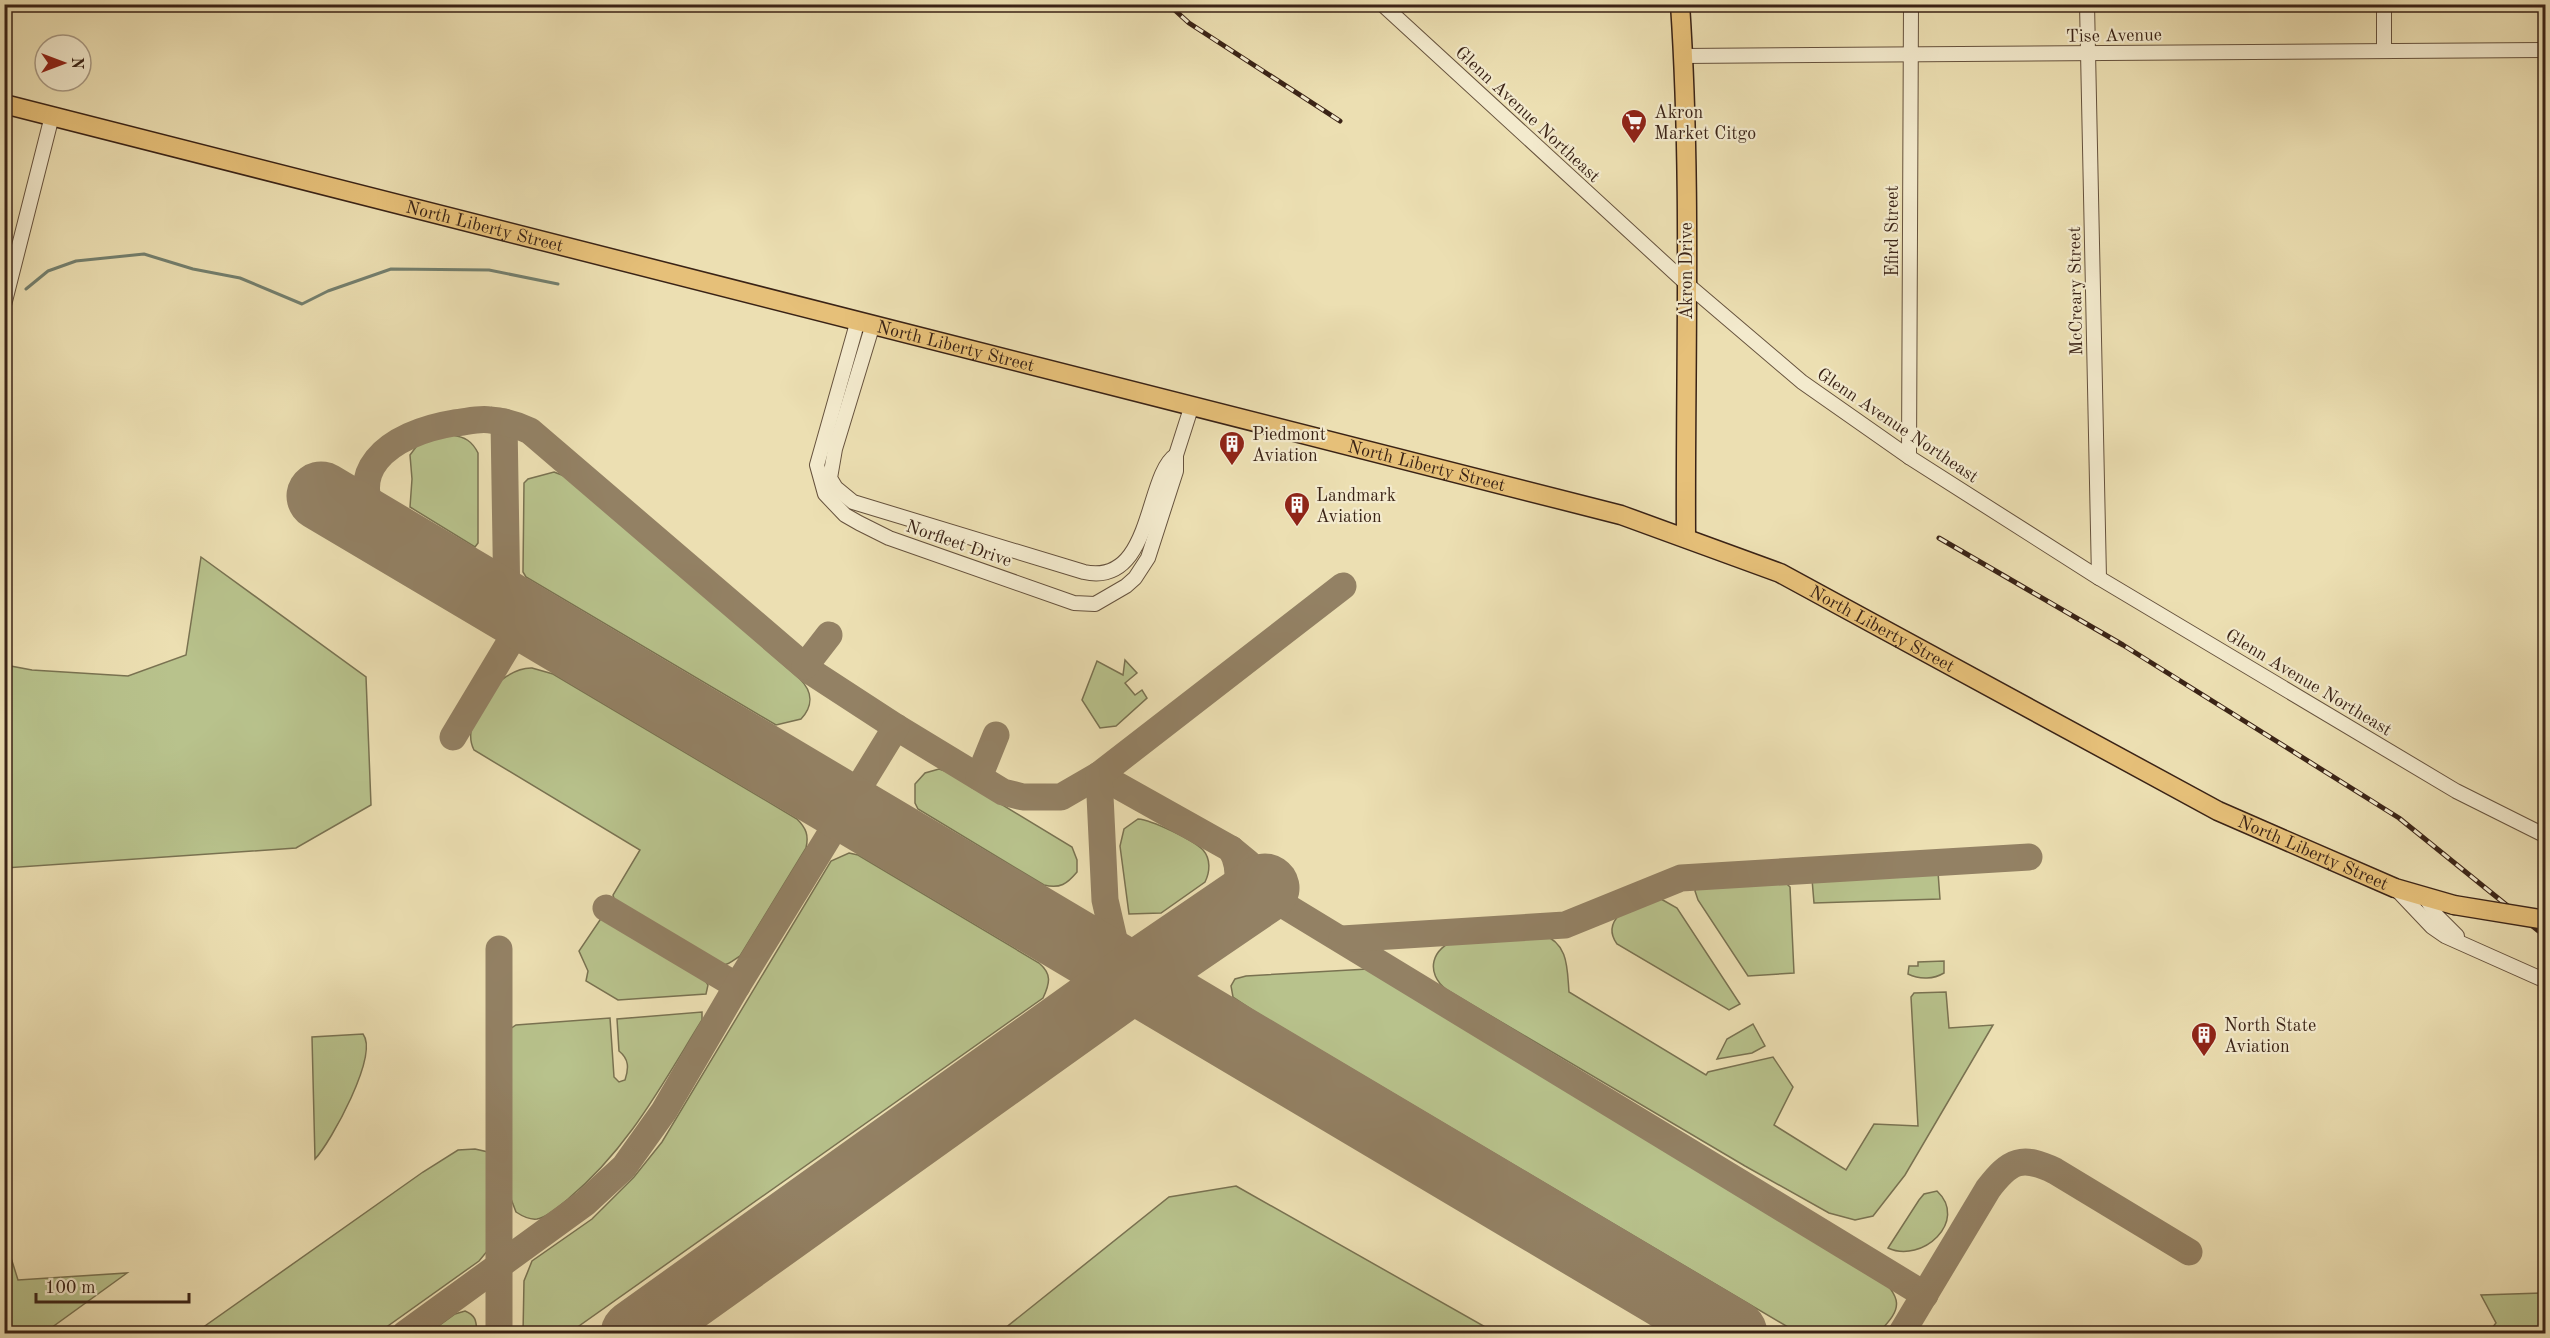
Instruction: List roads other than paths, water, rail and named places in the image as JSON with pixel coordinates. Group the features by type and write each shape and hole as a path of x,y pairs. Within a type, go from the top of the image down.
{"main road":[{"name":"Akron Drive","path":"1680,4 1683,56 1686,284 1686,538"},
{"name":"North Liberty Street","path":"4,104 1621,515 1780,573 2218,811 2396,888 2454,905 2546,921"}],"street":[{"name":"Glenn Avenue Northeast","path":"1382,4 1686,284 1802,382 1909,458 2098,578 2456,791 2546,836"},
{"name":"Efird Street","path":"1909,458 1911,4"},
{"name":"McCreary Street","path":"2087,4 2098,578"},
{"path":"2384,4 2384,51"},
{"name":"Tise Avenue","path":"1683,56 2546,50"},
{"path":"4,305 52,116"},
{"name":"Norfleet Drive","path":"865,322 841,378 825,461 836,488 854,502 1092,573 1112,569 1128,557 1149,518 1167,461 1176,455"},
{"name":"Norfleet Drive","path":"865,322 855,382 825,461 817,469 825,494 845,515 889,538 1084,604 1095,604 1135,578 1148,558 1176,471 1176,455 1192,405"},
{"path":"841,378 855,382"},
{"path":"2396,888 2432,927 2467,946 2546,981"},
{"path":"2425,897 2437,916 2467,946"}],"waterway":[{"path":"26,289 48,271 76,261 144,254 193,269 240,278 302,304 328,291 391,269 489,270 558,284"}],"railway":[{"path":"1168,4 1189,23 1340,121"},
{"path":"1939,538 2123,645 2399,818 2546,937"}],"place":[{"name":"Akron Market Citgo","path":"1634,145"},
{"name":"Piedmont Aviation","path":"1232,467"},
{"name":"Landmark Aviation","path":"1297,528"},
{"name":"North State Aviation","path":"2204,1058"}]}
